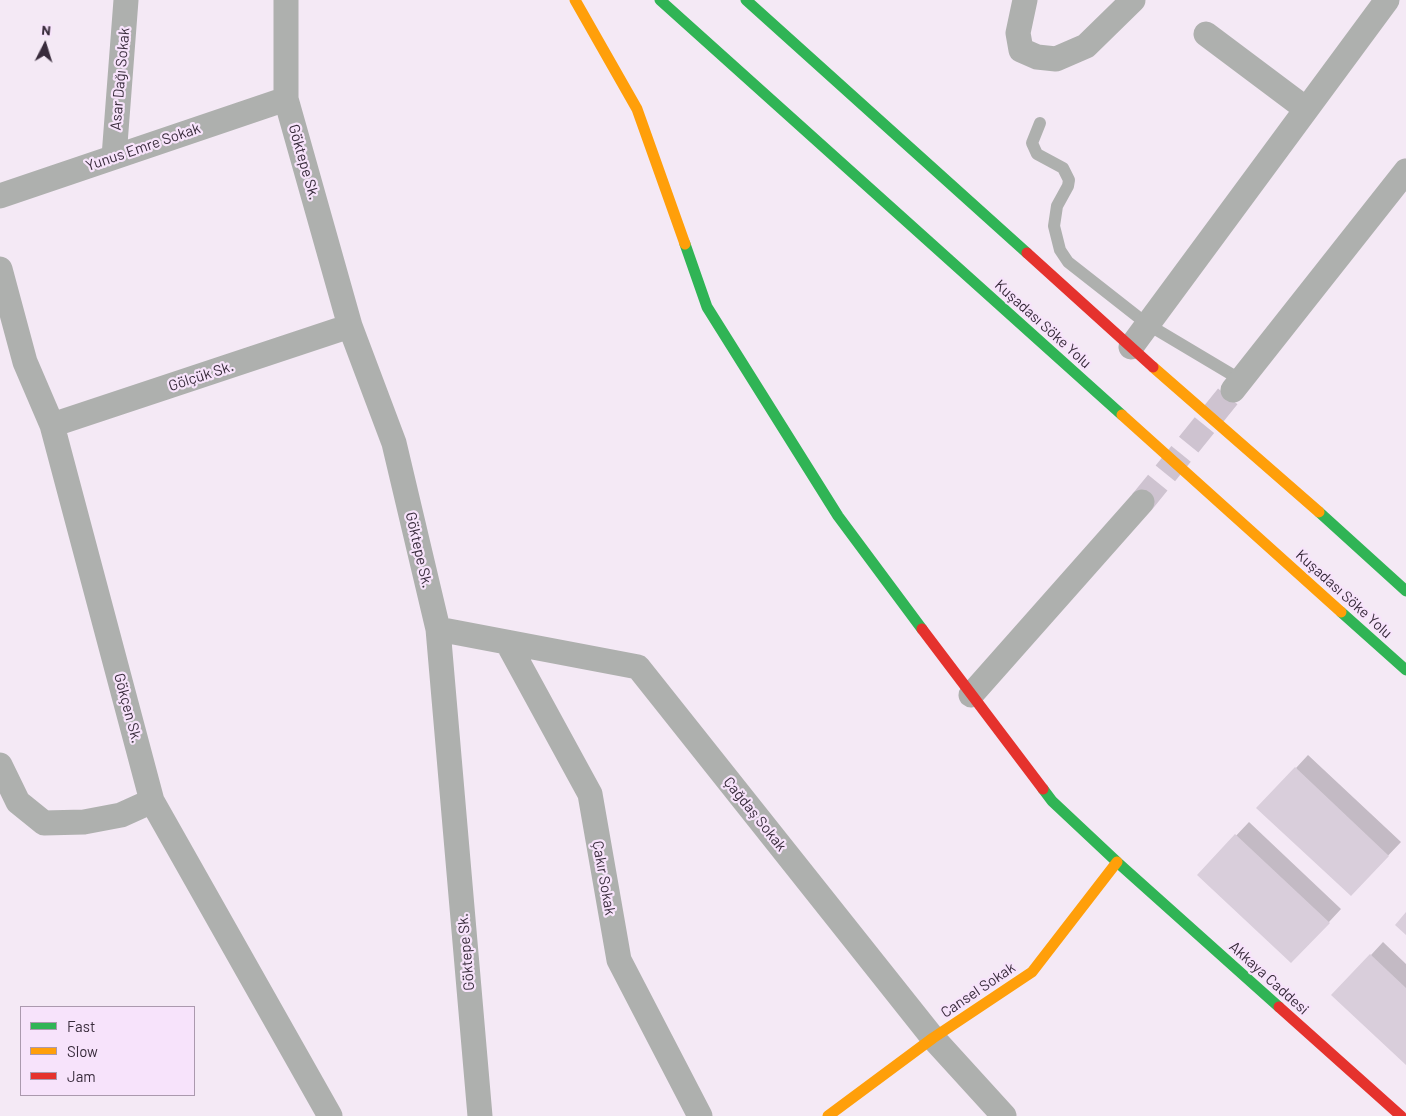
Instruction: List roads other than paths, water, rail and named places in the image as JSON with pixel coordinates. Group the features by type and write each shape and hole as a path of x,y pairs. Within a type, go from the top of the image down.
{"main road":[{"name":"Akkaya Caddesi","path":"575,0 637,109 707,307 838,516 1052,801 1117,862 1401,1116"},
{"name":"Kuşadası Söke Yolu","path":"660,0 1406,670"},
{"path":"746,0 1131,347 1276,473 1406,591"},
{"name":"Cansel Sokak","path":"828,1116 933,1038 1032,972 1117,862"}],"street":[{"name":"Asar Dağı Sokak","path":"114,157 126,0"},
{"name":"Göktepe Sk.","path":"286,0 286,99 350,326 394,443 438,629 480,1116"},
{"path":"1025,0 1018,33 1021,50 1037,57 1056,59 1086,46 1133,0"},
{"path":"1131,347 1387,0"},
{"path":"1206,34 1306,109"},
{"name":"Yunus Emre Sokak","path":"0,196 286,99"},
{"path":"1237,385 1406,171"},
{"name":"Gökçen Sk.","path":"0,269 26,362 52,425 152,801 330,1116"},
{"name":"Gölçük Sk.","path":"52,425 350,326"},
{"path":"971,695 1142,502"},
{"name":"Çağdaş Sokak","path":"438,629 638,667 933,1038 1004,1116"},
{"name":"Çakır Sokak","path":"507,642 590,794 619,960 700,1116"},
{"path":"0,765 18,802 44,823 84,822 121,816 152,801"}],"lane":[{"path":"1040,123 1032,143 1037,154 1064,168 1069,180 1054,216 1054,226 1060,250 1068,262 1147,324 1237,385"}],"tunnel":[{"path":"1142,502 1233,390"}]}
